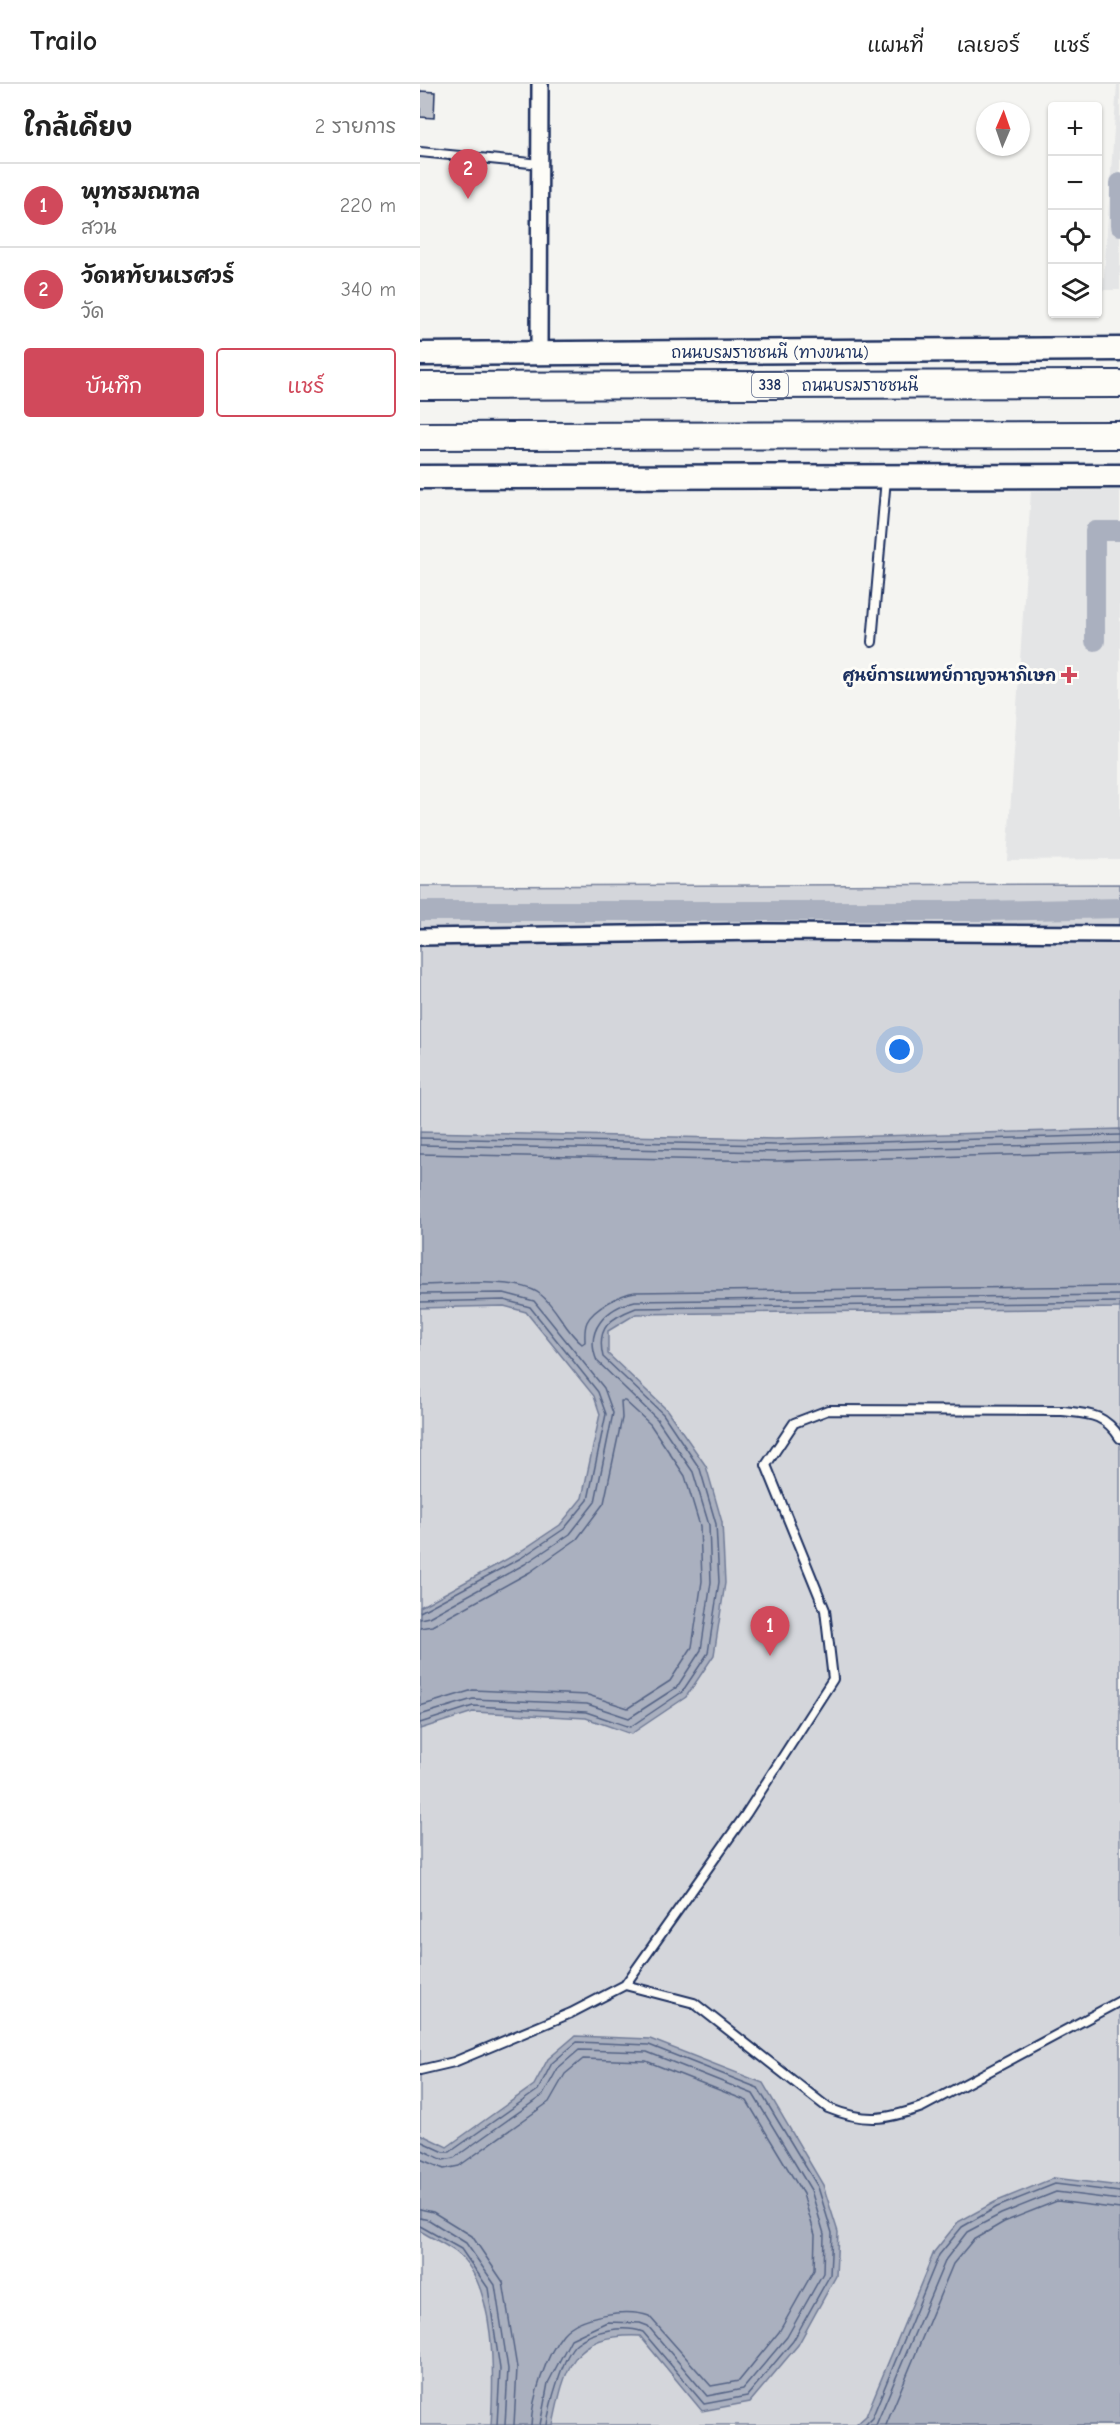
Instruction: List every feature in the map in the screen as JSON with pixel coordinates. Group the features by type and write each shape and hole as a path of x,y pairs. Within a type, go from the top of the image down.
{"highway":[{"name":"ถนนบรมราชชนนี","path":"420,386 1120,384"},
{"path":"420,436 1120,435"}],"main road":[{"name":"ถนนบรมราชชนนี (ทางขนาน)","path":"420,354 1120,349"},
{"path":"420,477 1120,476"}],"street":[{"path":"540,84 540,353"},
{"path":"420,937 765,932 1120,934"}],"lane":[{"path":"420,152 540,164"},
{"path":"872,642 886,476"},
{"path":"420,2070 454,2062 571,2013 625,1985 746,1814 833,1679 825,1610 766,1465 794,1423 828,1410 1062,1411 1089,1414 1106,1419 1120,1438"},
{"path":"625,1985 694,2003 807,2094 828,2108 845,2115 871,2120 922,2107 1120,2001"}],"shaded area":[{"path":"1117,84 1120,84 1120,290 1103,290"},
{"name":"ศูนย์การแพทย์กาญจนาภิเษก","path":"1120,490 1120,859 1007,860 1031,491"},
{"path":"1120,884 1120,2425 420,2425 420,886"}],"water":[{"path":"1120,1129 1120,1308 636,1314 608,1331 608,1354 667,1410 706,1466 722,1522 725,1583 714,1655 686,1697 631,1734 586,1718 473,1712 420,1729 420,1607 518,1553 560,1525 582,1498 600,1414 594,1396 526,1312 504,1306 420,1308 420,1132 775,1139"},
{"path":"575,2036 650,2039 763,2083 823,2185 838,2232 836,2276 798,2345 750,2402 702,2411 640,2336 617,2337 599,2340 576,2358 562,2386 553,2425 491,2425 493,2382 490,2333 479,2286 469,2267 456,2252 420,2231 420,2134 447,2147 534,2085 548,2059"},
{"path":"1054,2178 1120,2186 1120,2425 856,2425 866,2416 934,2252 958,2222 995,2202"}],"building":[{"path":"420,91 435,92 434,118 420,117"}],"waterway":[{"path":"1120,183 1120,226"},
{"path":"1095,641 1095,531 1120,531"},
{"path":"420,911 981,911 1120,908"}],"place":[{"name":"วัดหทัยนเรศวร์","path":"468,199"},
{"name":"ศูนย์การแพทย์กาญจนาภิเษก","path":"1069,675"},
{"name":"พุทธมณฑล","path":"770,1656"}]}
